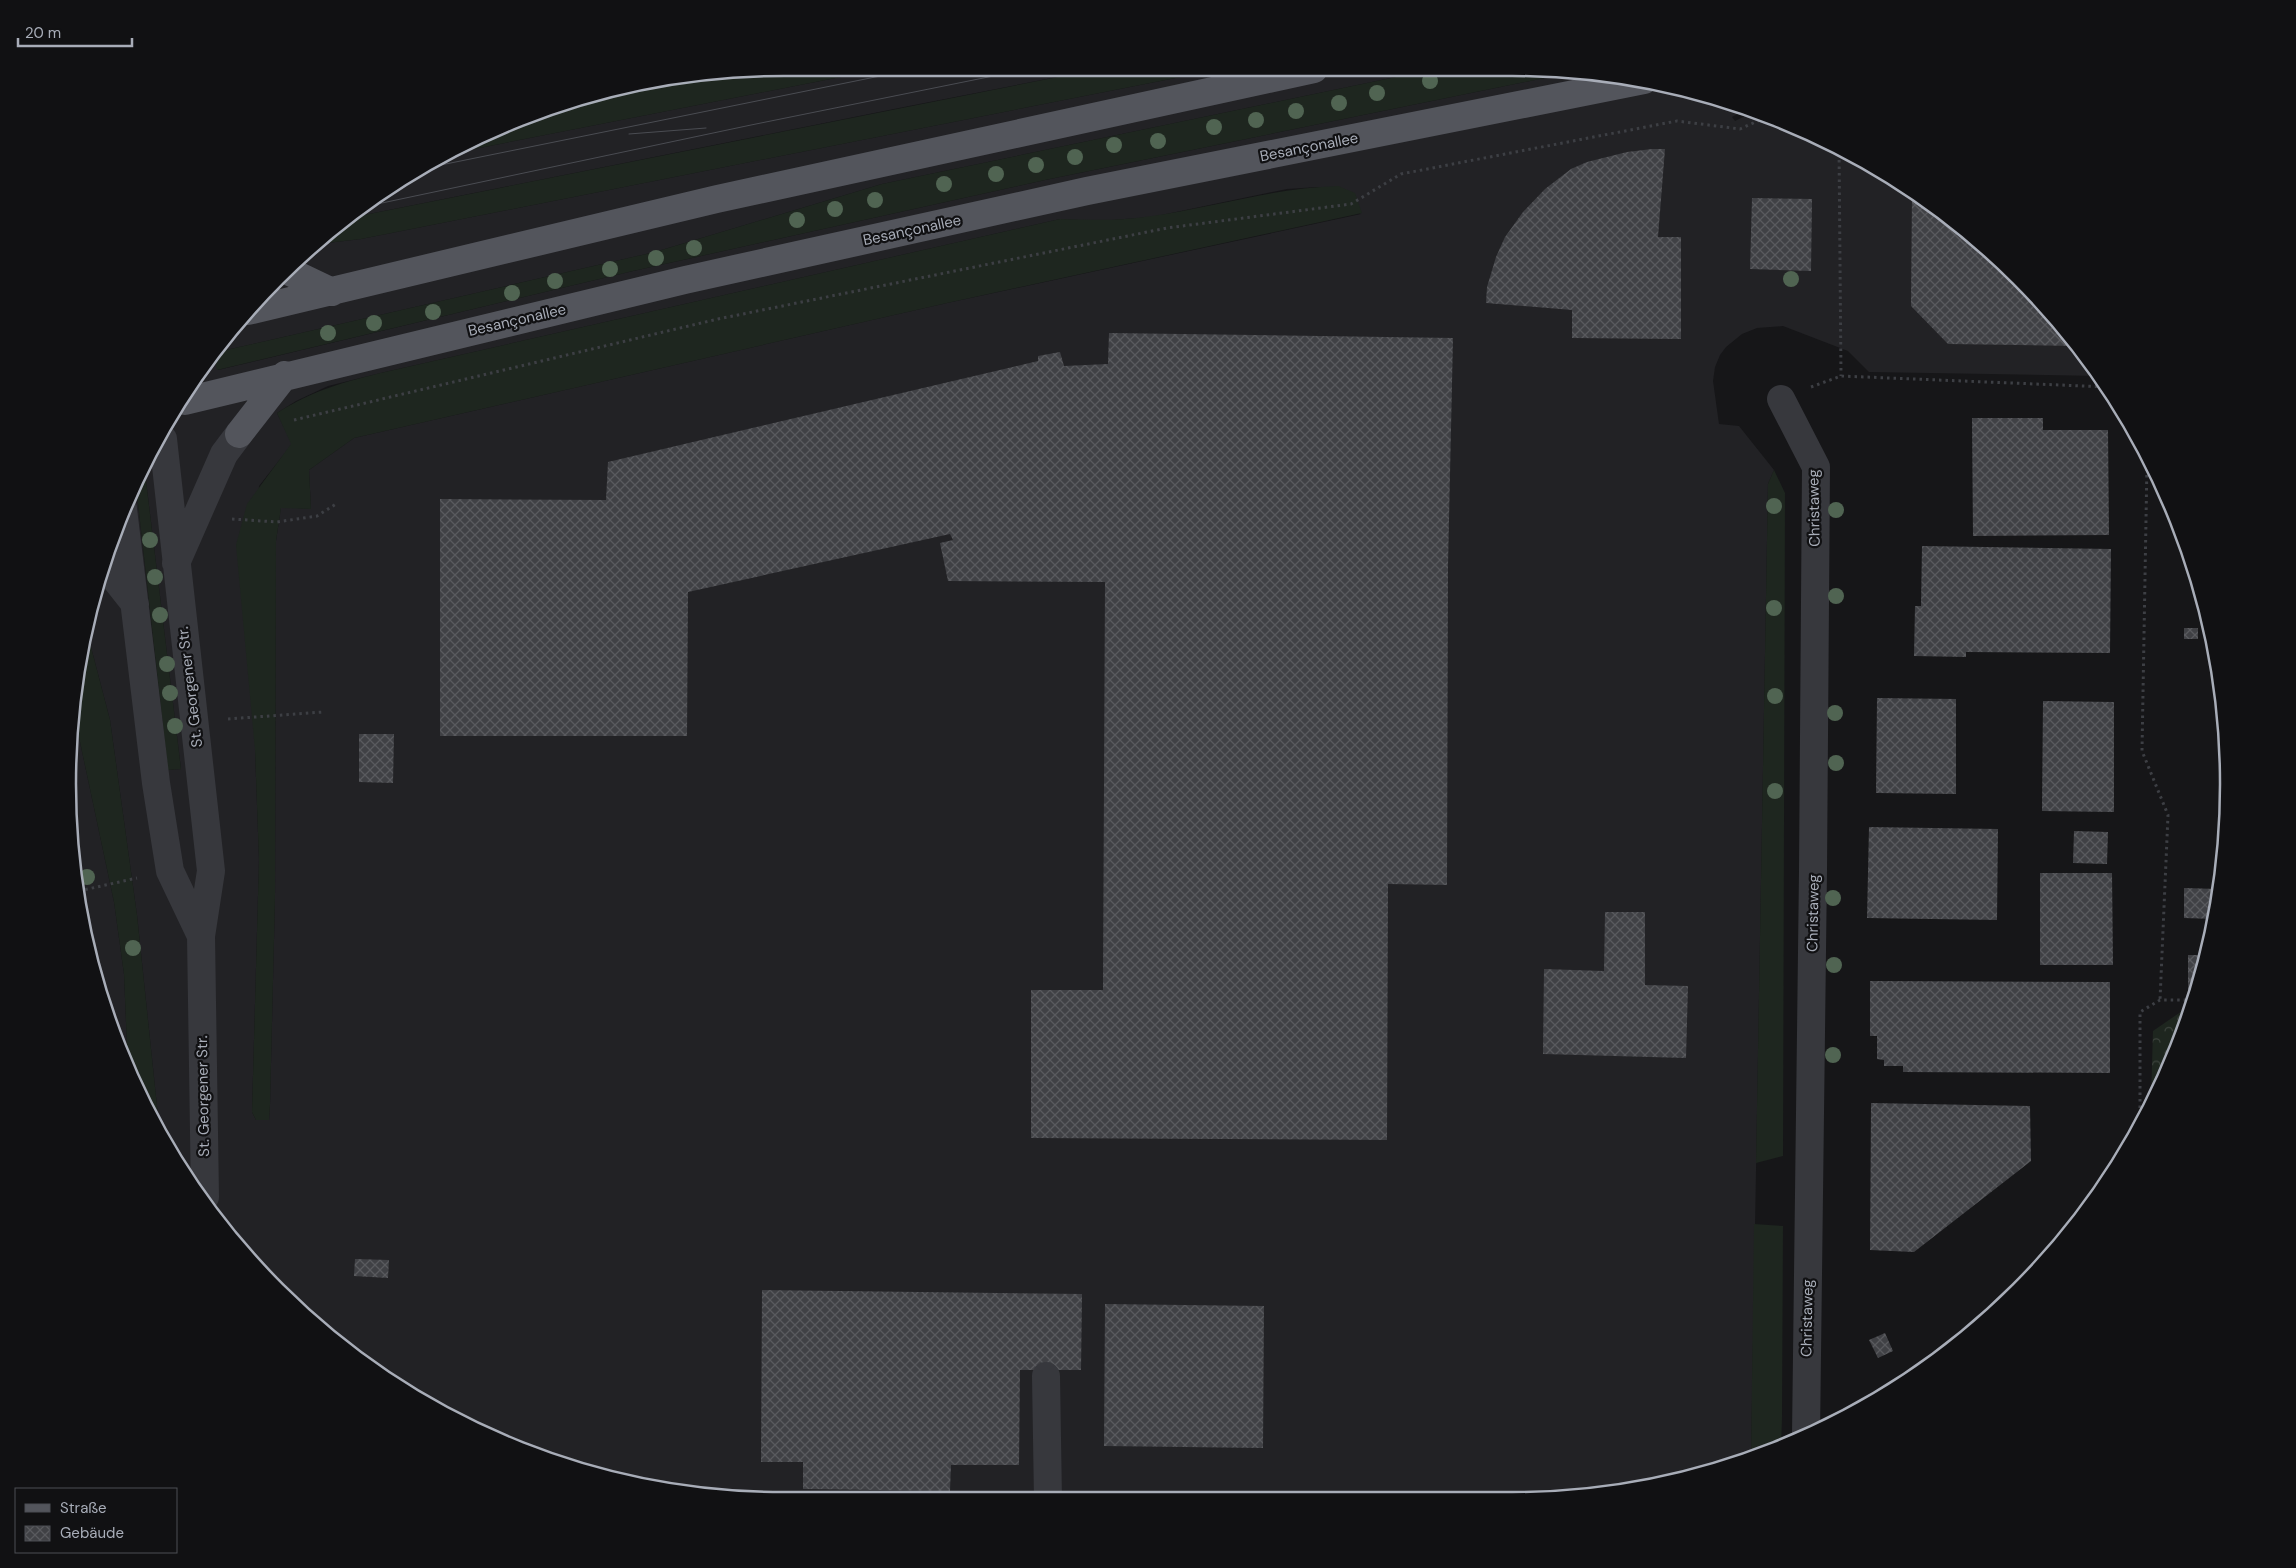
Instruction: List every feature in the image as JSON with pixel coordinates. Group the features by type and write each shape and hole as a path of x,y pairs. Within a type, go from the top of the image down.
{"main road":[{"path":"261,308 717,199 1282,76"},
{"name":"Besançonallee","path":"191,400 285,375 686,280 1087,191 1620,85"},
{"path":"294,274 332,292"},
{"path":"239,434 285,375"}],"street":[{"name":"Christaweg","path":"1781,399 1816,467 1814,871 1806,1428"},
{"path":"176,564 224,454 239,434"},
{"name":"St. Georgener Str.","path":"164,444 211,871 201,936 206,1191"},
{"name":"St. Georgener Str.","path":"125,528 156,783 170,871 201,936"},
{"path":"109,572 135,604"},
{"path":"1046,1376 1048,1492"}],"path":[{"path":"239,434 718,319 1167,228 1351,204 1401,174 1677,121 1740,129 1758,121"},
{"path":"1839,157 1842,376"},
{"path":"1781,399 1842,376 2097,387"},
{"path":"2147,471 2142,751 2168,815 2160,1000"},
{"path":"250,522 277,522 317,516 336,504"},
{"path":"195,722 322,712"},
{"path":"84,890 170,871"},
{"path":"2140,1110 2140,1012 2160,1000 2186,1000"}],"shaded area":[{"path":"846,76 1062,76 364,215 430,171 469,150"},
{"path":"1186,76 1401,76 882,184 655,252 225,350 252,317 328,243 361,239"},
{"path":"1547,78 1604,82 1695,100 1738,114 1732,117 1735,121 1745,116 1783,130 1825,149 1866,171 1943,223 1979,252 2044,317 2089,376 1869,372 1848,351 1783,326 1757,328 1742,334 1726,347 1720,355 1715,367 1713,381 1719,424 1739,426 1774,470 1768,484 1751,1450 1695,1468 1650,1478 1604,1486 1558,1490 1512,1492 784,1492 692,1486 601,1468 513,1438 471,1419 430,1397 353,1345 317,1316 252,1251 196,1177 158,1113 137,915 110,720 90,645 100,601 114,557 137,497 168,770 181,769 146,481 144,481 149,471 171,430 216,363 218,370 633,271 1045,180","holes":["1318,187 1361,214 947,303 354,438 309,470 311,509 281,507 276,541 275,898 270,1105 269,1120 256,1120 252,1112 259,860 255,750 259,486 292,444 277,413 296,401 328,386 1060,219 1099,221 1152,217 1287,189"]},
{"path":"78,734 114,902 124,974 127,1047 100,967 82,876 76,784"}],"green space":[{"path":"846,76 469,150 513,130 557,114 601,100 646,90 692,82 738,78"},
{"path":"1063,76 1186,76 361,239 328,243 364,215"},
{"path":"1401,76 1547,78 1045,180 633,271 217,370 215,364 225,350 655,252 882,184"},
{"path":"1338,186 1355,193 1362,213 947,303 354,438 309,470 311,509 281,508 276,541 275,898 270,1105 269,1120 256,1120 252,1112 259,860 255,750 236,545 247,504 291,444 277,413 316,393 342,383 370,376 1060,219 1106,220 1141,218 1291,190"},
{"path":"1774,470 1785,493 1783,1156 1756,1163 1768,484"},
{"path":"144,481 146,481 181,769 168,770 137,497"},
{"path":"90,645 110,720 137,915 158,1113 127,1047 124,974 114,902 78,734 82,692"},
{"path":"2182,1011 2166,1055 2151,1087 2153,1031"},
{"path":"1754,1224 1783,1226 1781,1439 1751,1450"}],"building":[{"path":"1665,149 1658,237 1681,237 1681,339 1572,338 1572,310 1486,303 1487,287 1496,257 1505,237 1523,212 1545,189 1571,169 1587,162 1627,152"},
{"path":"1752,198 1812,199 1811,271 1750,269"},
{"path":"1912,201 1979,252 2044,317 2067,346 1948,344 1911,306"},
{"path":"1109,333 1453,338 1448,566 1447,885 1388,884 1387,1140 1031,1138 1031,990 1103,990 1105,582 948,581 940,543 953,540 950,534 688,592 687,736 440,736 440,499 606,500 608,462 1038,361 1038,356 1060,352 1064,366 1108,364"},
{"path":"1972,418 2043,418 2043,430 2108,430 2109,535 1973,536"},
{"path":"1922,546 2111,549 2110,653 1966,652 1966,657 1914,656 1915,606 1921,606"},
{"path":"2184,628 2198,628 2198,639 2184,639"},
{"path":"1877,698 1956,699 1956,794 1876,793"},
{"path":"2043,701 2114,702 2114,812 2042,811"},
{"path":"359,734 394,734 393,783 359,782"},
{"path":"1869,827 1998,829 1997,920 1867,918"},
{"path":"2074,831 2108,832 2107,864 2073,863"},
{"path":"2040,873 2112,873 2113,965 2040,965"},
{"path":"2184,888 2212,889 2207,919 2184,918"},
{"path":"1605,912 1645,912 1645,985 1688,986 1686,1058 1543,1054 1544,969 1604,971"},
{"path":"2188,955 2199,955 2196,967 2188,992"},
{"path":"1870,981 2110,982 2110,1073 1903,1072 1903,1066 1884,1066 1884,1060 1877,1059 1877,1036 1870,1036"},
{"path":"1871,1103 2030,1106 2031,1161 1914,1252 1870,1250"},
{"path":"355,1259 389,1260 388,1278 354,1276"},
{"path":"762,1290 1082,1294 1081,1370 1020,1370 1019,1465 951,1465 950,1491 803,1489 803,1462 761,1462"},
{"path":"1105,1304 1264,1306 1263,1448 1104,1446"},
{"path":"1885,1333 1893,1351 1878,1358 1869,1340"}],"tram line":[{"path":"441,165 880,76"},
{"path":"381,203 993,76"},
{"path":"629,134 706,128"}]}
